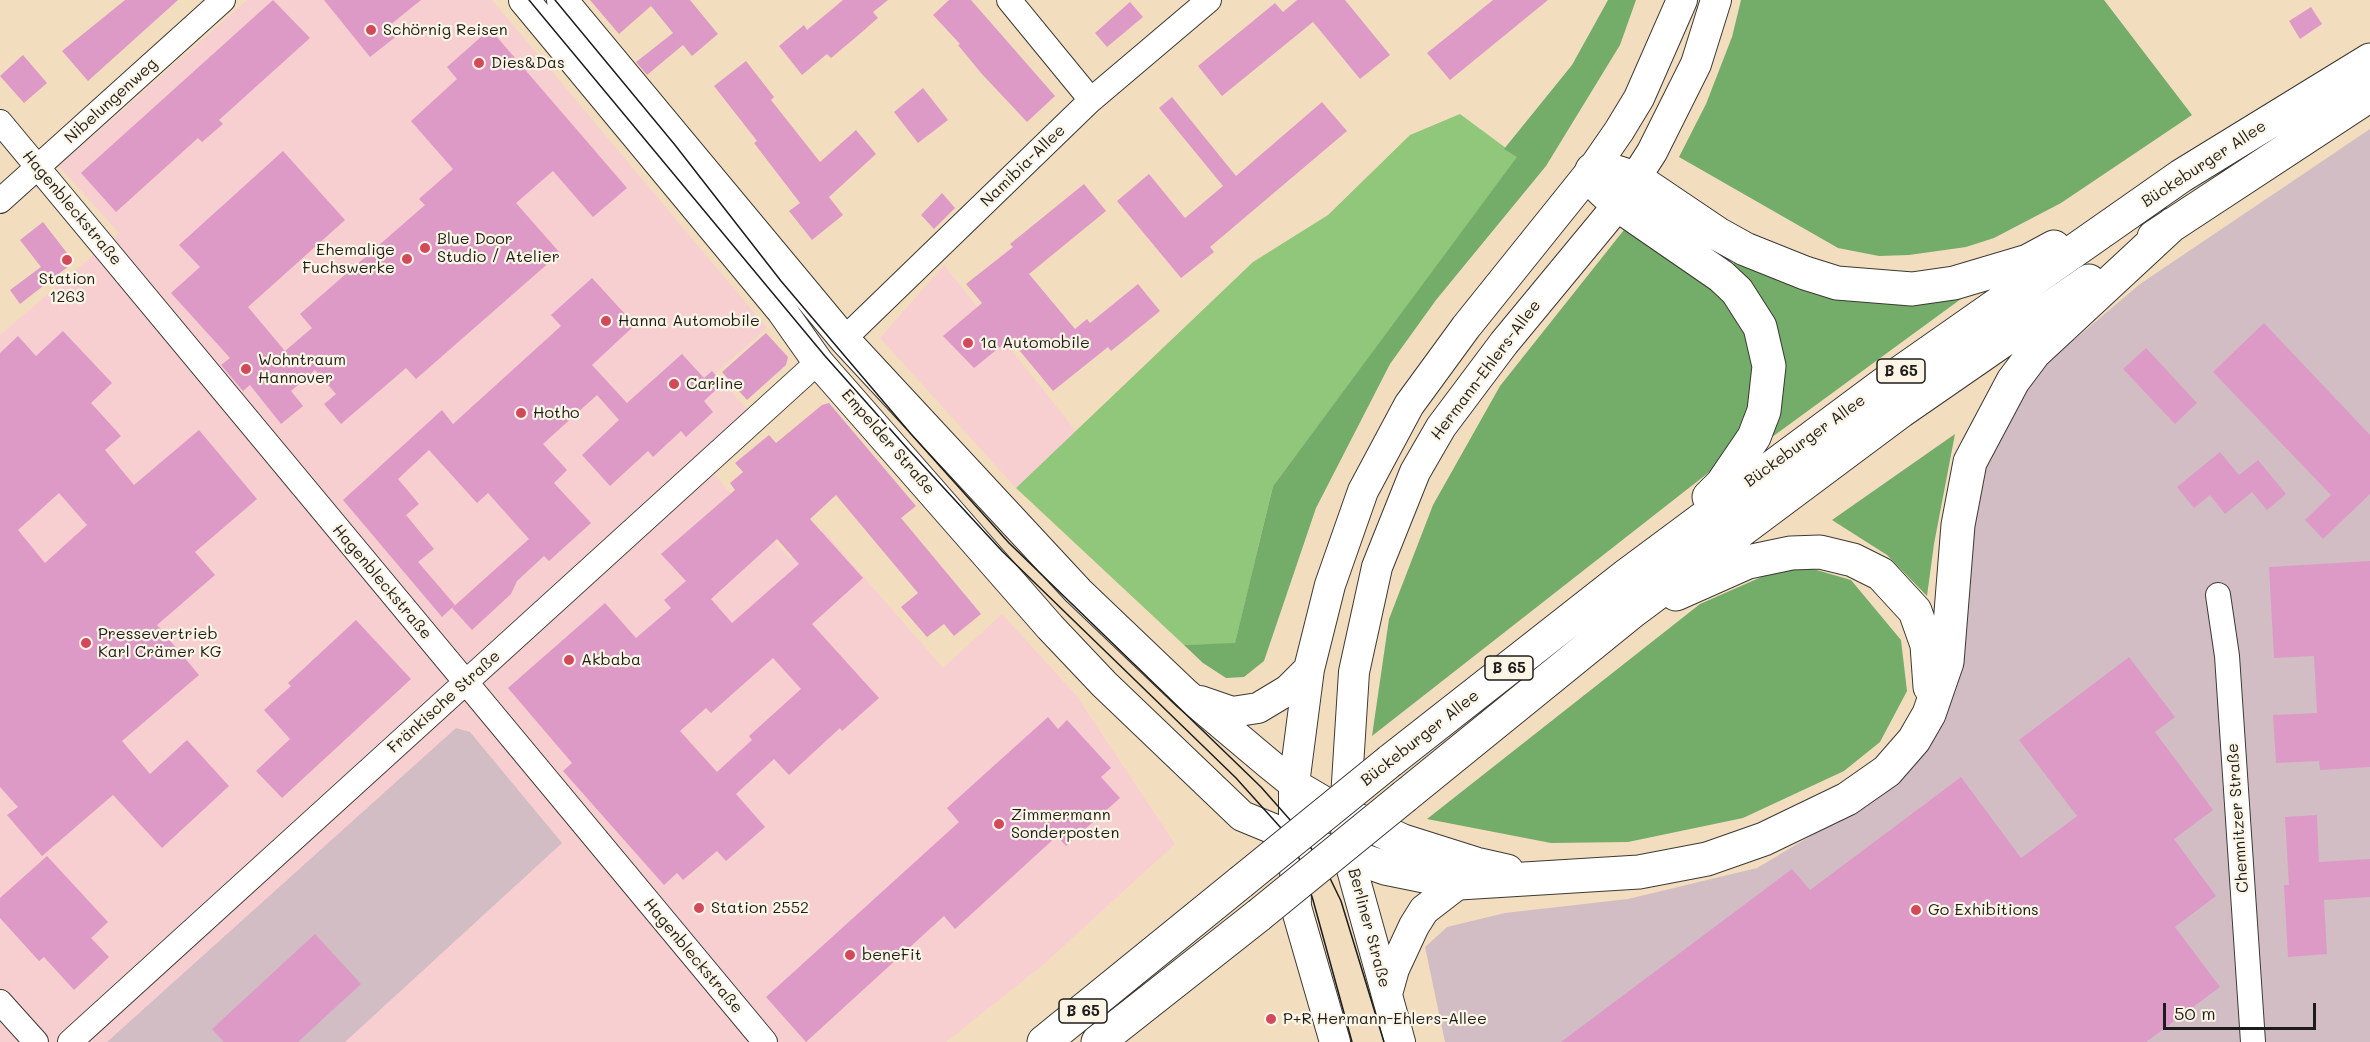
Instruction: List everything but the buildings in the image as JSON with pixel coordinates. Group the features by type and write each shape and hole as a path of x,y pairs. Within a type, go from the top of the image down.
{"highway":[{"name":"Bückeburger Allee","path":"1044,1042 1390,761 1627,575 1884,384 2181,176 2370,60"},
{"name":"Bückeburger Allee","path":"1098,1042 1259,915 1633,611 1940,384 2173,224 2370,95"},
{"path":"1627,575 1722,484 1754,437 1764,411 1769,366 1760,327 1737,291 1721,276 1618,205 1601,189 1592,170 1613,171 1635,178 1718,234 1776,263 1837,283 1912,289 1954,283 2028,261 2181,176"},
{"path":"1348,855 1385,868 1459,883 1639,872 1707,859 1764,839 1847,799 1887,771 1914,740 1929,714 1947,662 1958,525 1970,462 2013,381 2034,353 2173,224"},
{"path":"1633,611 1748,562 1791,553 1820,552 1853,560 1881,574 1915,611 1927,645 1929,714"},
{"path":"1345,814 1380,831 1476,864 1544,879"}],"street":[{"name":"Nibelungenweg","path":"0,201 223,0"},
{"name":"Empelder Straße","path":"524,0 782,311 818,362 1050,627 1104,684 1242,816 1294,837"},
{"path":"562,0 844,339 1078,591 1186,694 1294,784 1345,814"},
{"path":"1009,0 1091,100"},
{"name":"Namibia-Allee","path":"844,339 1091,100 1209,0"},
{"path":"1335,1042 1295,896 1294,837 1294,784 1309,669 1330,585 1363,491 1409,405 1466,327 1592,170 1639,98 1682,0"},
{"name":"Hermann-Ehlers-Allee","path":"1345,814 1354,672 1366,611 1377,567 1415,472 1441,428 1504,343 1618,205 1676,108 1696,64 1716,0"},
{"name":"Hagenbleckstraße","path":"0,122 765,1042"},
{"path":"818,362 844,339"},
{"name":"Fränkische Straße","path":"70,1042 818,362"},
{"name":"Chemnitzer Straße","path":"2218,595 2227,656 2253,1042"},
{"path":"1186,694 1211,707 1232,712 1258,708 1288,690 1309,669"},
{"name":"Berliner Straße","path":"1345,814 1348,855 1400,1042"},
{"path":"1295,896 1380,831"},
{"path":"1294,837 1348,855"},
{"path":"1387,994 1401,952 1424,910 1459,883"},
{"path":"0,1002 36,1042"}],"shaded area":[{"path":"247,0 492,0 767,328 715,374 759,422 709,469 790,559 823,530 943,668 1002,614 1076,695 1175,844 1044,964 946,1042 0,1042 0,335 119,233 59,166"},
{"path":"2370,129 2370,1042 1445,1042 1425,947 1447,927 1505,913 1628,899 1757,868 1886,791 1971,541 1982,471 2036,372 2140,284"},
{"path":"944,265 1076,431 1016,488 880,338"},
{"path":"456,728 470,732 562,843 345,1042 107,1042"}],"green space":[{"path":"1608,0 1636,0 1620,45 1546,166 1436,300 1390,364 1316,508 1264,661 1244,677 1226,678 1203,663 1184,645 1235,643 1273,486 1517,157 1504,149 1572,65"},
{"path":"1741,0 2104,0 2192,115 2061,203 1994,238 1966,247 1909,255 1879,256 1838,248 1679,157 1706,104 1732,37"},
{"path":"1460,114 1518,157 1273,486 1235,644 1184,645 1016,488 1253,262 1328,215 1410,135"},
{"path":"1635,216 1751,311 1754,437 1372,736 1389,619 1433,505 1500,386"},
{"path":"1736,259 1965,296 1768,440 1732,266"},
{"path":"1955,434 1934,544 1927,596 1887,555 1832,520"},
{"path":"1793,563 1851,580 1901,640 1907,691 1880,742 1844,771 1743,818 1628,842 1551,843 1427,819 1700,604"}],"tram line":[{"path":"529,0 825,356 907,448 1002,551 1236,778 1290,838 1302,865 1313,900 1352,1042"},
{"path":"555,0 675,145 781,281 911,434 1009,543 1261,787 1299,830 1327,872 1341,901 1384,1042"}],"place":[{"name":"Schörnig Reisen","path":"371,30"},
{"name":"Dies&Das","path":"479,63"},
{"name":"Blue Door Studio / Atelier","path":"425,248"},
{"name":"Ehemalige Fuchswerke","path":"407,259"},
{"name":"Station 1263","path":"67,260"},
{"name":"Hanna Automobile","path":"606,321"},
{"name":"1a Automobile","path":"968,343"},
{"name":"Wohntraum Hannover","path":"246,369"},
{"name":"Carline","path":"674,384"},
{"name":"Hotho","path":"521,413"},
{"name":"Pressevertrieb Karl Crämer KG","path":"86,643"},
{"name":"Akbaba","path":"569,660"},
{"name":"Zimmermann Sonderposten","path":"999,824"},
{"name":"Station 2552","path":"699,908"},
{"name":"Go Exhibitions","path":"1916,910"},
{"name":"beneFit","path":"850,955"},
{"name":"P+R Hermann-Ehlers-Allee","path":"1271,1019"}]}
